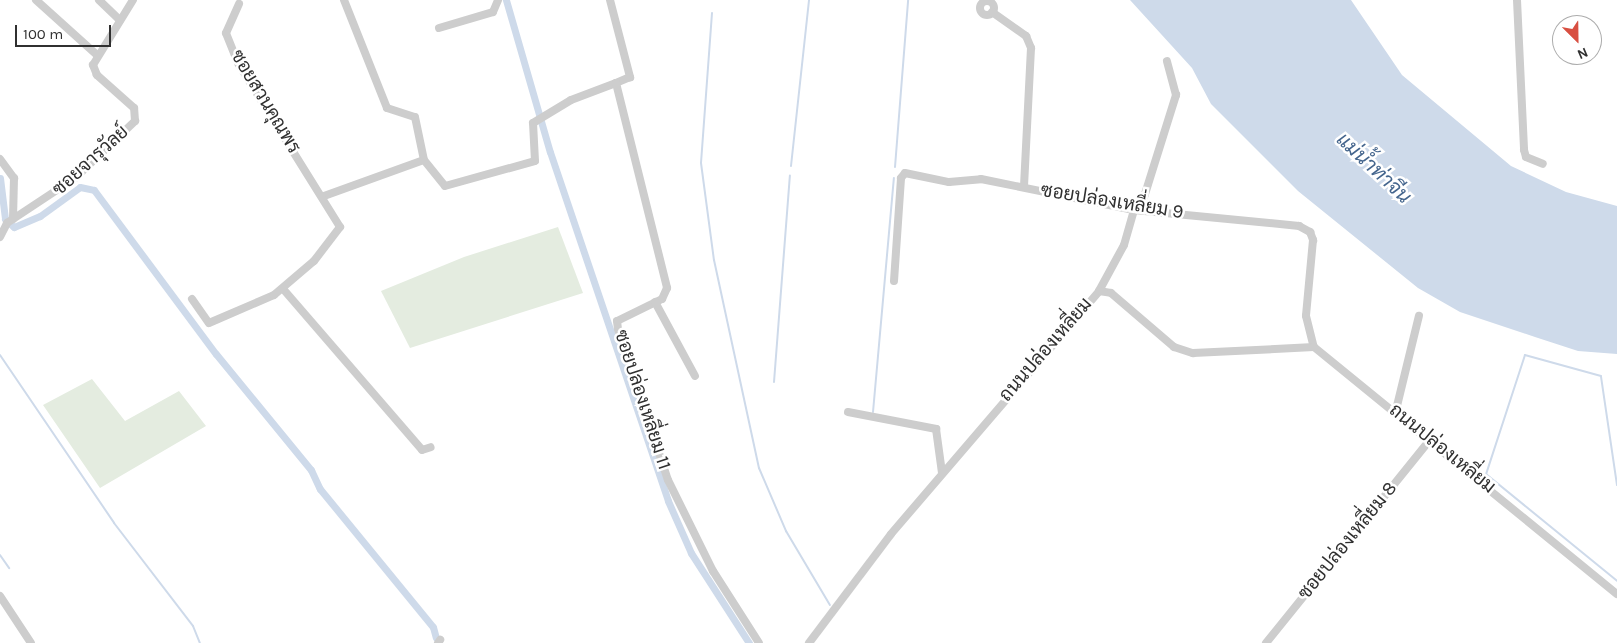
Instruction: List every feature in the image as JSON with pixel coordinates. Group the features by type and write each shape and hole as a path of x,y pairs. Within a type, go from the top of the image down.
{"street":[{"path":"36,0 96,54 134,0"},
{"path":"99,0 120,20"},
{"path":"344,0 387,108 415,118 424,160 445,186 527,165 538,155 533,123 572,100 630,77 610,0"},
{"path":"438,28 493,12 498,0"},
{"path":"1517,0 1524,150 1526,157 1542,164"},
{"name":"ซอยสวนคุณพร","path":"192,300 209,322 284,290 339,232 339,223 324,196 254,91 228,40 228,22 239,4"},
{"path":"992,12 1026,36 1031,48 1024,187"},
{"name":"ซอยจารุวัลย์","path":"0,233 13,219 75,178 135,121 134,108 97,75 93,65 96,54"},
{"path":"1099,291 1124,245 1176,94 1167,61"},
{"path":"616,83 667,288 666,294 655,302 694,376"},
{"path":"0,159 14,178 13,219"},
{"path":"324,196 424,160"},
{"name":"ซอยปล่องเหลี่ยม 9","path":"894,280 902,175 949,182 981,178 1137,210 1307,229 1313,240 1306,316 1314,347"},
{"path":"284,290 422,450 431,447"},
{"name":"ถนนปล่องเหลี่ยม","path":"809,643 942,473 1099,291 1111,293 1174,347 1193,353 1314,347 1396,410 1617,594"},
{"name":"ซอยปล่องเหลี่ยม 11","path":"655,302 617,321 623,347 668,480 713,571 759,643"},
{"path":"1396,410 1419,316"},
{"path":"848,412 936,429 942,473"},
{"name":"ซอยปล่องเหลี่ยม 8","path":"1266,643 1430,440"},
{"path":"0,596 31,643"}],"shaded area":[{"path":"558,227 583,293 410,348 381,291 464,257"},
{"path":"92,379 125,421 179,391 206,426 100,488 43,405"}],"water":[{"name":"แม่น้ำท่าจีน","path":"1130,0 1351,0 1402,75 1511,166 1566,192 1617,206 1617,354 1578,351 1535,337 1460,312 1418,288 1298,191 1211,104 1192,68"}],"waterway":[{"path":"506,0 550,152 668,501 691,553 749,643"},
{"path":"791,166 809,0"},
{"path":"895,167 908,0"},
{"path":"712,13 701,163 714,260 759,468 786,531 830,605"},
{"path":"774,382 790,176"},
{"path":"0,178 5,219 14,227 40,216 80,187 94,190 216,354 311,470 320,489 433,627 436,638"},
{"path":"873,412 894,178"},
{"path":"0,355 114,523 193,626 200,643"},
{"path":"1617,485 1601,376 1525,355 1486,474 1617,581"},
{"path":"0,555 9,568"}]}
